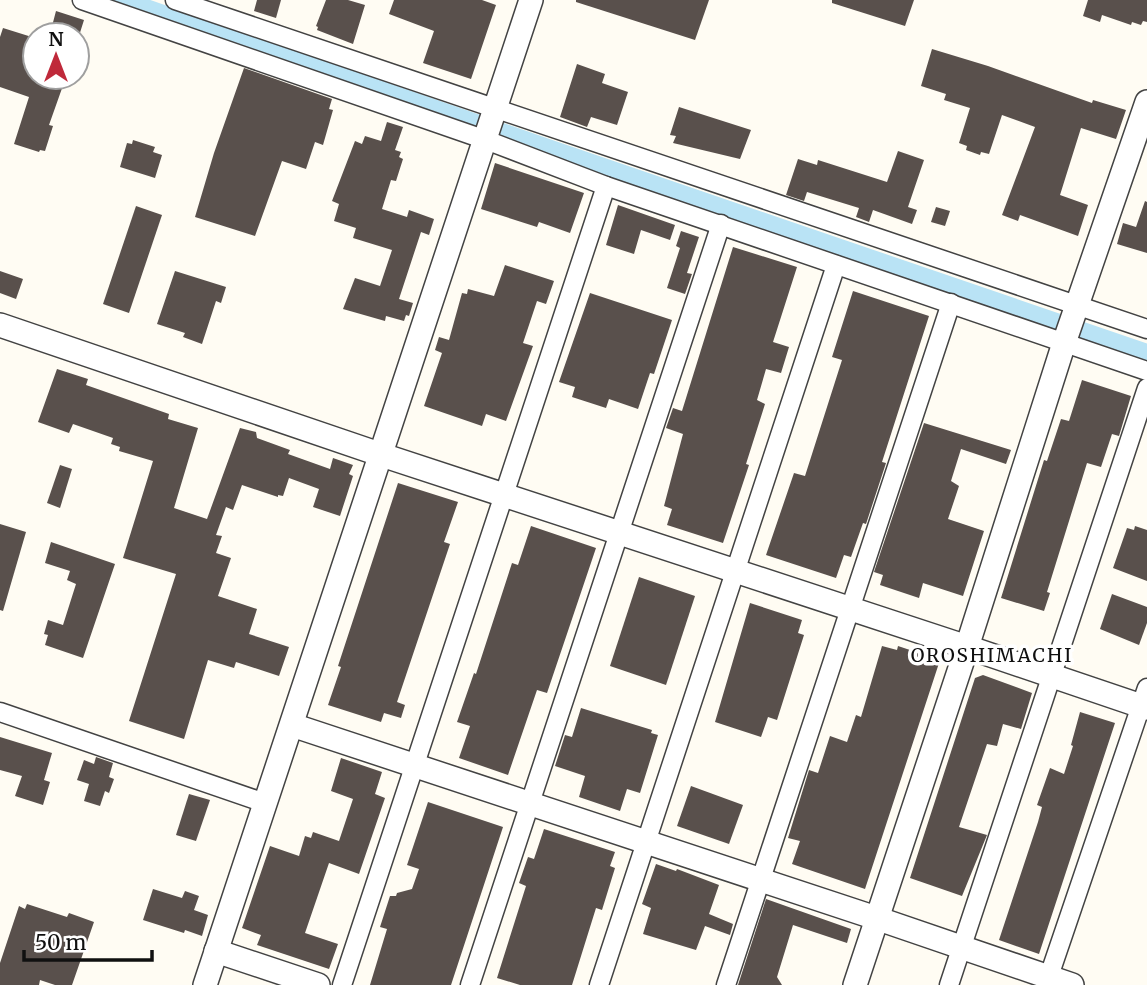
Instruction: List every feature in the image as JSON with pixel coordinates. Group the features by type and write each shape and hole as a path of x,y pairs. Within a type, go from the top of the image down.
{"street":[{"path":"82,0 491,125 1071,324 1147,371"},
{"path":"175,0 491,125 607,186 836,265 951,303 1071,324 1147,329"},
{"path":"205,985 531,0"},
{"path":"855,985 1071,324 1147,102"},
{"path":"342,985 607,186"},
{"path":"471,985 721,224"},
{"path":"599,985 836,265"},
{"path":"726,985 951,303"},
{"path":"0,325 504,496 1052,677 1145,701 1048,981"},
{"path":"949,985 1147,388"},
{"path":"0,712 265,803"},
{"path":"292,725 877,918 1048,981 1072,985"},
{"path":"216,951 318,985"}],"building":[{"path":"257,0 281,0 276,18 254,11"},
{"path":"326,0 348,0 365,5 353,44 317,30 316,26"},
{"path":"394,0 482,0 496,5 471,79 423,63 434,31 389,14"},
{"path":"576,0 709,0 695,40"},
{"path":"832,0 914,0 905,26 832,3"},
{"path":"1088,0 1147,0 1147,22 1143,21 1141,25 1132,22 1131,25 1102,15 1100,22 1083,16"},
{"path":"56,11 84,20 84,21 53,21"},
{"path":"3,28 21,34 21,91 61,91 49,125 53,126 45,151 39,152 14,144 29,97 0,87 0,37"},
{"path":"932,49 1092,103 1093,100 1126,110 1116,139 1081,128 1060,195 1088,205 1078,236 1020,215 1018,221 1002,215 1035,127 1002,115 989,154 981,152 980,155 966,150 967,146 959,143 970,108 944,100 946,94 921,86"},
{"path":"577,64 605,74 602,83 628,92 617,125 591,117 587,127 560,117"},
{"path":"244,68 332,99 329,109 333,110 323,145 315,142 306,169 282,161 255,236 195,217"},
{"path":"679,107 751,130 740,159 673,143 676,136 670,135"},
{"path":"387,122 403,127 395,150 401,152 399,157 403,159 396,181 391,180 382,209 407,217 409,210 434,219 429,235 421,232 399,299 413,303 409,316 406,315 404,321 386,316 385,321 343,309 355,278 380,286 392,250 353,238 356,228 334,221 339,204 332,201 355,141 362,144 365,136 381,141"},
{"path":"133,140 155,147 153,152 162,155 155,178 120,167 127,143 132,144"},
{"path":"898,151 924,160 908,207 917,210 912,224 873,210 869,222 856,217 859,208 807,192 804,201 786,195 798,159 817,165 818,160 887,182"},
{"path":"495,163 584,193 570,233 539,222 537,227 481,209"},
{"path":"1145,201 1147,253 1117,244 1123,223 1136,227"},
{"path":"618,205 675,225 670,240 641,230 634,254 606,245"},
{"path":"136,206 162,215 129,313 103,304"},
{"path":"936,207 950,211 945,226 931,222"},
{"path":"681,231 699,237 687,273 692,274 685,294 667,288 680,248 676,246"},
{"path":"733,247 797,267 773,342 789,347 781,373 766,369 757,400 765,404 746,464 749,465 723,543 667,525 672,509 664,506 683,434 666,428 673,408 682,411"},
{"path":"505,265 554,281 546,304 537,301 523,343 533,346 506,421 486,414 482,426 424,406 442,353 435,350 439,337 449,340 462,293 467,294 468,289 494,296"},
{"path":"0,271 23,279 16,299 0,293"},
{"path":"175,271 226,287 221,303 216,301 202,344 183,337 185,333 157,324"},
{"path":"853,291 929,316 882,462 886,463 866,524 863,523 851,557 844,555 836,578 766,555 794,473 805,476 842,360 832,357"},
{"path":"590,293 672,320 654,374 650,373 638,409 609,399 606,408 572,397 575,387 559,382"},
{"path":"57,369 88,379 86,385 169,414 168,419 198,428 174,508 207,519 240,428 256,432 257,438 290,450 288,454 330,469 333,458 353,465 349,474 353,476 340,516 313,507 319,489 289,478 283,496 278,497 242,485 233,510 226,507 216,535 222,536 216,553 231,558 218,596 257,609 249,634 289,647 279,676 236,662 234,668 208,660 184,739 129,721 176,574 123,558 153,461 119,451 120,447 111,444 113,438 73,424 69,433 38,422"},
{"path":"1082,380 1131,396 1119,436 1112,434 1101,467 1087,463 1047,592 1050,593 1044,611 1001,598 1044,460 1047,461 1061,419 1069,421"},
{"path":"924,423 1011,450 1006,464 961,449 951,481 959,486 948,519 984,531 963,596 923,583 919,598 880,585 883,575 874,572"},
{"path":"60,465 72,469 60,508 47,503"},
{"path":"398,483 458,502 444,542 450,544 397,702 405,705 401,718 384,713 381,722 328,705 341,667 338,666"},
{"path":"0,524 26,532 3,611 0,610"},
{"path":"531,526 596,548 547,693 537,690 508,775 459,758 470,726 457,722 474,673 476,674 512,563 518,565"},
{"path":"1135,526 1147,530 1147,581 1113,568 1127,528 1134,530"},
{"path":"51,542 115,564 83,658 45,645 48,635 44,634 48,620 63,625 76,584 67,580 70,571 45,563"},
{"path":"639,577 695,596 666,685 610,666"},
{"path":"1112,594 1147,607 1147,623 1139,645 1100,629"},
{"path":"750,603 802,620 798,633 804,635 777,720 768,717 761,737 715,722"},
{"path":"882,646 897,650 898,646 940,660 865,889 792,864 800,841 788,838 809,770 818,773 830,736 847,742 856,715 861,717"},
{"path":"983,675 1032,693 1021,729 1003,724 997,746 987,744 959,827 987,835 962,896 910,878 975,678"},
{"path":"581,708 652,730 651,733 658,735 640,793 627,789 620,811 579,797 585,776 555,766 565,735 572,737"},
{"path":"1080,712 1115,723 1039,954 999,940 1038,822 1042,807 1037,805 1050,768 1064,774"},
{"path":"0,737 52,753 44,780 50,782 43,805 15,796 22,776 0,770"},
{"path":"96,757 113,763 109,777 114,779 109,793 105,791 100,806 84,801 89,784 77,780 84,760 94,764"},
{"path":"341,758 382,772 375,794 385,798 359,874 329,863 305,933 338,944 329,969 257,945 261,935 242,928 270,846 299,856 305,836 311,838 313,832 339,841 353,799 331,791"},
{"path":"691,786 743,805 729,844 677,826"},
{"path":"189,794 210,800 196,841 176,835"},
{"path":"428,802 503,827 451,985 370,985 387,929 380,927 390,896 412,889 419,869 407,865"},
{"path":"544,829 615,852 610,866 615,868 602,910 596,908 572,985 520,985 497,978 526,886 519,883 528,857 534,859"},
{"path":"656,864 719,885 709,914 733,924 730,935 705,926 696,950 643,934 651,908 642,904"},
{"path":"153,889 182,898 185,891 199,896 194,910 208,915 202,936 143,920"},
{"path":"766,899 851,929 847,943 793,925 777,977 782,985 738,985"},
{"path":"27,904 67,917 69,913 94,922 72,985 55,985 40,980 39,985 0,985 0,963 19,906 25,909"}],"waterway":[{"path":"123,0 1147,353"}],"district":[{"name":"OROSHIMACHI","path":"992,655"}]}
